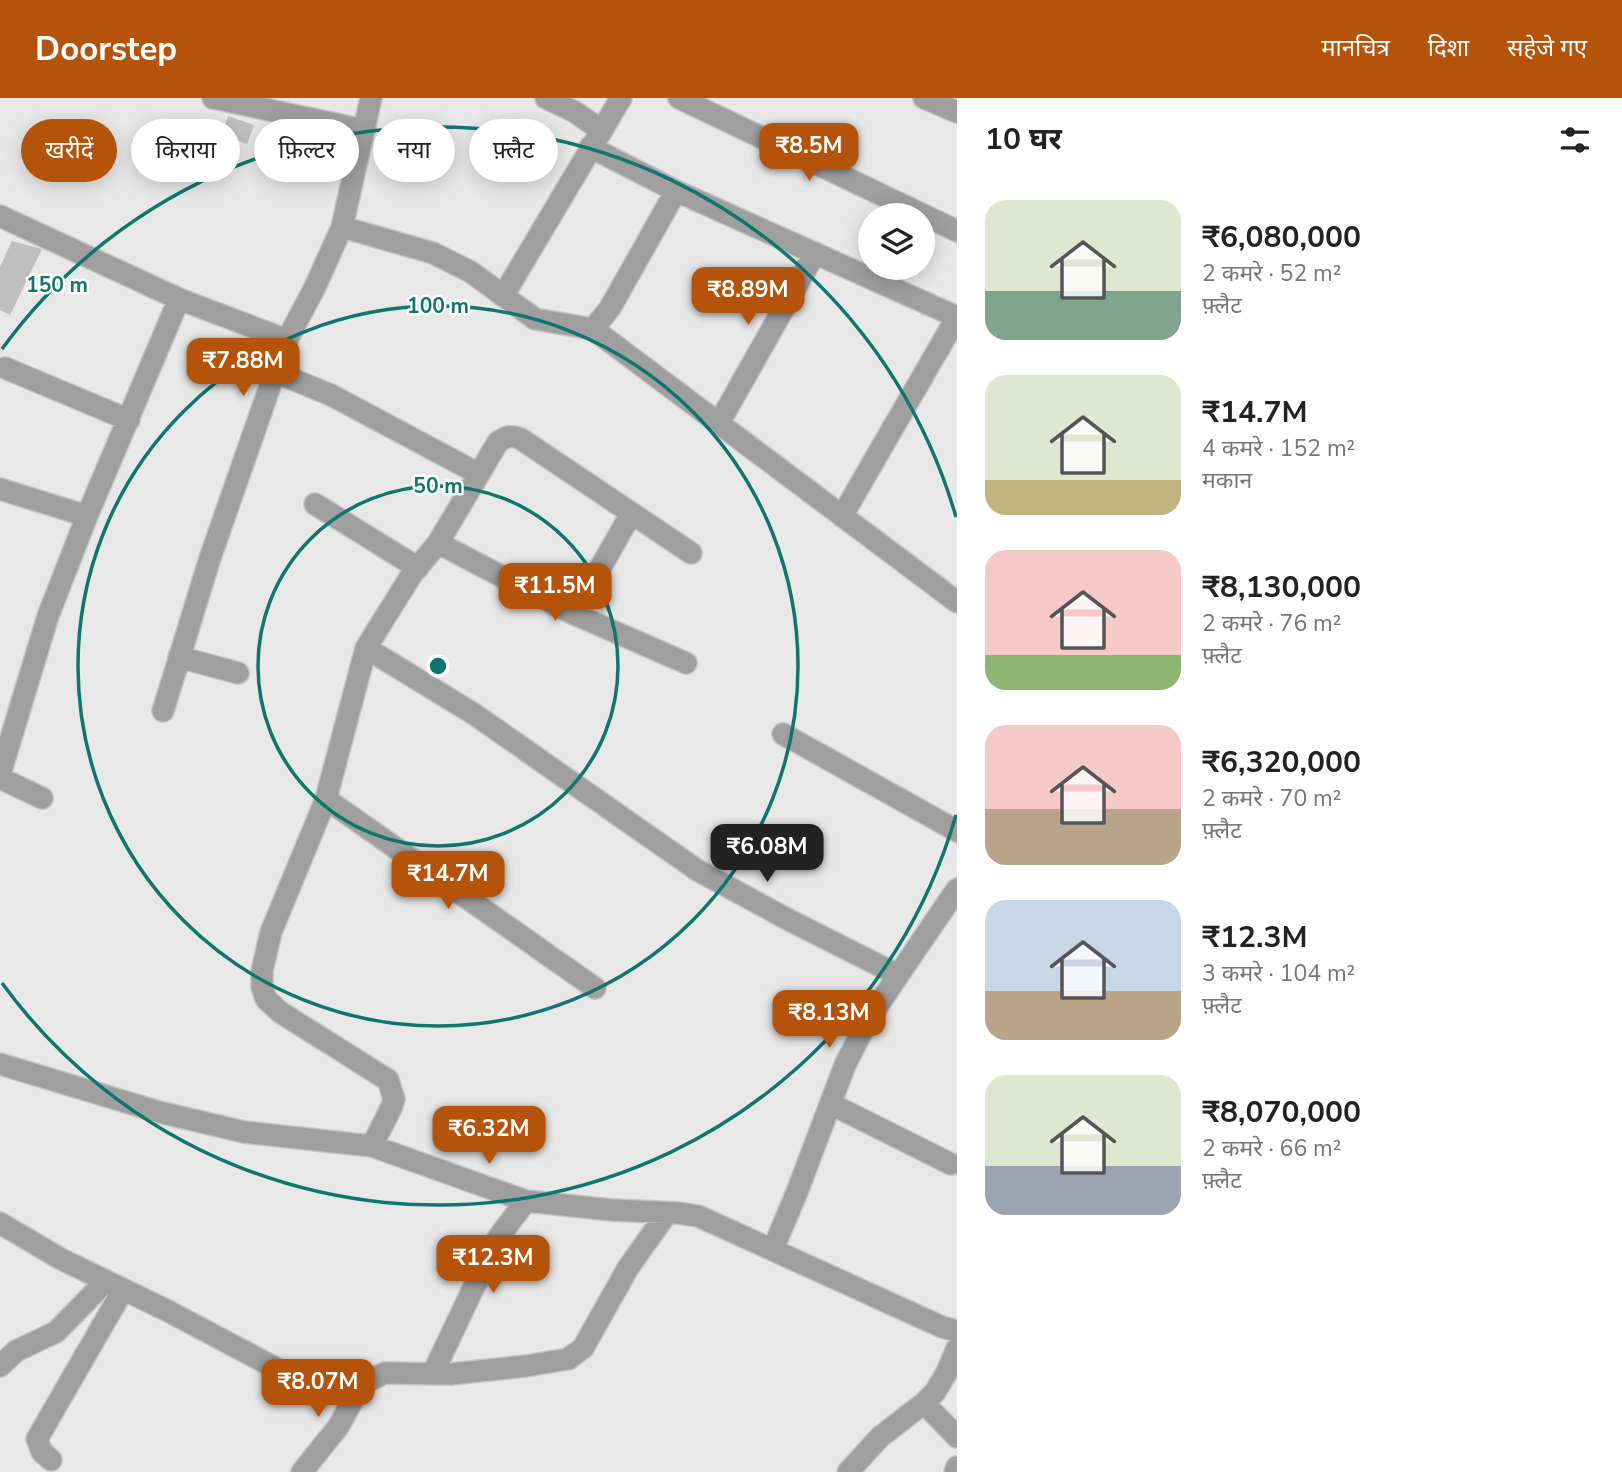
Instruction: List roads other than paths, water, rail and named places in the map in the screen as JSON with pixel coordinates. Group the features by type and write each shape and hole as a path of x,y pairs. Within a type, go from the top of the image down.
{"street":[{"path":"213,98 364,130"},
{"path":"163,711 210,558 275,372 287,341 342,227 371,98"},
{"path":"546,98 566,107 596,138 676,191 957,317 842,516"},
{"path":"503,296 621,98"},
{"path":"679,98 957,231"},
{"path":"924,98 957,112"},
{"path":"593,330 610,308 676,191"},
{"path":"0,216 179,299 287,341"},
{"path":"342,227 433,253 471,272 535,319 593,330 957,602"},
{"path":"719,423 815,253"},
{"path":"42,798 0,776 48,616 87,516 179,299"},
{"path":"5,368 129,420"},
{"path":"275,372 331,395 479,474"},
{"path":"372,1146 393,1106 394,1099 388,1080 280,1012 266,999 262,987 262,971 276,915 326,799 366,648 418,568 438,543 498,442 505,437 521,439 691,553"},
{"path":"0,489 87,516"},
{"path":"315,504 418,568"},
{"path":"574,614 631,513"},
{"path":"438,543 574,614 686,663"},
{"path":"366,648 474,714 697,870 898,975"},
{"path":"179,657 238,673"},
{"path":"783,734 957,831"},
{"path":"326,799 595,988"},
{"path":"773,1249 845,1065 868,1020 957,889"},
{"path":"0,1064 159,1112 244,1132 372,1146 526,1201 698,1216 942,1327 957,1331"},
{"path":"831,1104 951,1164"},
{"path":"433,1373 491,1251 526,1201"},
{"path":"0,1223 114,1286 168,1311 300,1381 344,1388 362,1384 385,1373 451,1374 568,1359 577,1354 590,1336 628,1268 667,1213"},
{"path":"0,1366 16,1351 56,1332 114,1286"},
{"path":"51,1460 42,1452 37,1439 114,1286"},
{"path":"848,1472 880,1437 934,1392 957,1349"},
{"path":"302,1472 338,1427 362,1384"},
{"path":"923,1403 957,1437"},
{"path":"955,1472 957,1467"}]}
